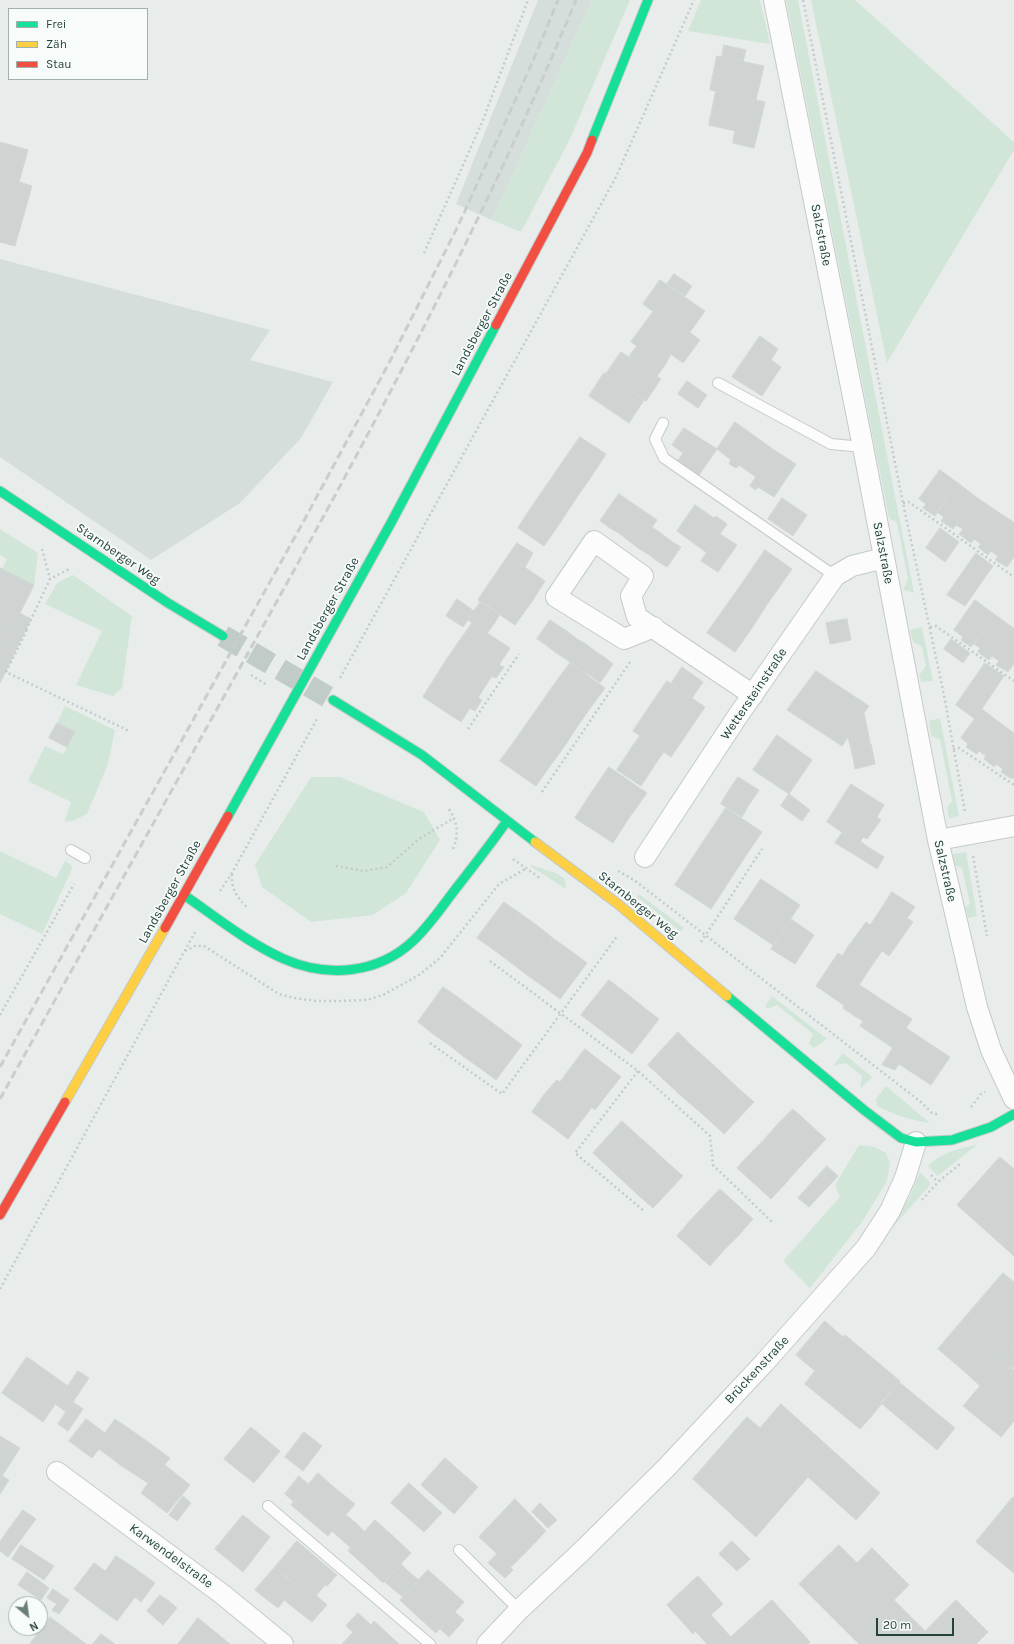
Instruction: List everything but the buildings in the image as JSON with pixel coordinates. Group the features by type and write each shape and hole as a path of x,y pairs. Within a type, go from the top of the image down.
{"main road":[{"name":"Landsberger Straße","path":"0,1215 184,895 392,521 587,153 648,0"},
{"name":"Starnberger Weg","path":"0,491 168,603 223,636"},
{"name":"Starnberger Weg","path":"333,700 422,755 633,916 864,1110 901,1138 916,1142"},
{"path":"184,895 262,947 284,959 310,968 327,971 358,970 378,964 412,942 427,925 507,821"},
{"path":"916,1142 952,1140 991,1127 1014,1114"}],"street":[{"name":"Salzstraße","path":"774,0 863,447 938,840 977,1007 991,1050 1014,1099"},
{"path":"654,627 624,639 556,596 594,541 643,576 631,596 637,617 654,627 753,694"},
{"name":"Wettersteinstraße","path":"645,857 753,694 835,576 852,566 884,558"},
{"path":"938,840 1014,826"},
{"name":"Brückenstraße","path":"487,1644 519,1610 580,1553 666,1468 764,1363 866,1248 890,1211 906,1178 916,1142"},
{"name":"Karwendelstraße","path":"57,1472 222,1594 282,1644"}],"lane":[{"path":"718,383 832,444 863,447"},
{"path":"662,423 655,439 664,458 835,576"},
{"path":"71,850 85,858"},
{"path":"268,1506 430,1644"},
{"path":"459,1550 519,1610"}],"path":[{"path":"424,253 483,120 528,0"},
{"path":"339,679 616,177 694,0"},
{"path":"803,0 903,503 930,627 970,834 988,944"},
{"path":"903,503 909,502 1014,577"},
{"path":"44,557 50,579"},
{"path":"67,571 50,579 6,672 129,731"},
{"path":"930,627 936,626 1014,680"},
{"path":"468,729 518,654"},
{"path":"542,792 633,658"},
{"path":"251,675 267,685"},
{"path":"207,911 232,873 319,716"},
{"path":"953,748 959,748 1014,786"},
{"path":"446,804 457,826 458,839 453,851"},
{"path":"336,866 364,871 387,867 419,839 454,818"},
{"path":"705,935 762,849"},
{"path":"618,904 645,865 645,857"},
{"path":"232,873 231,883 234,891 240,901 251,910"},
{"path":"0,1015 74,884"},
{"path":"430,1043 502,1094 633,916"},
{"path":"0,1289 184,951"},
{"path":"490,961 638,1070 710,1136 713,1165 773,1223"},
{"path":"638,1070 575,1153 644,1212"},
{"path":"968,1109 976,1102 981,1094 1005,1082"},
{"path":"921,1102 932,1113 943,1115"},
{"path":"918,1204 938,1182 960,1164"}],"shaded area":[{"path":"538,0 592,0 492,220 456,204"},
{"path":"0,259 270,330 250,360 333,382 301,438 240,503 151,560 0,457"}],"green space":[{"path":"592,0 630,0 569,141 521,232 492,220"},
{"path":"701,0 760,0 770,44 688,31"},
{"path":"786,0 798,0 914,593 903,590 908,579 897,523 889,518"},
{"path":"811,0 855,0 1014,142 1014,150 887,363"},
{"path":"0,529 38,553 34,585 2,569 7,559 0,555"},
{"path":"73,575 132,616 122,688 113,696 76,685 102,631 45,604 57,583"},
{"path":"922,627 933,681 921,682 919,675 926,666 922,647 913,642 910,630"},
{"path":"65,706 115,730 108,764 87,814 73,821 64,822 71,802 28,781 45,746 63,754 75,733 57,723"},
{"path":"940,718 959,816 949,819 947,808 952,801 940,740 931,735 929,721"},
{"path":"311,777 340,777 424,812 440,840 406,893 373,915 311,922 262,887 255,865"},
{"path":"0,851 56,878 65,861 71,865 72,869 42,934 0,914"},
{"path":"966,852 977,916 968,918 965,907 970,904 962,868 955,865 953,854"},
{"path":"531,865 556,873 565,879 566,889 530,866"},
{"path":"639,894 684,928 680,931 637,897"},
{"path":"772,996 827,1039 814,1048 809,1044 813,1034 777,1005 768,1009 765,1006"},
{"path":"843,1053 872,1077 860,1089 862,1076 846,1063 833,1066"},
{"path":"886,1086 930,1123 903,1117 877,1106 876,1099"},
{"path":"978,1144 938,1176 928,1166 933,1161 945,1154"},
{"path":"859,1145 875,1147 886,1153 890,1162 887,1181 862,1222 810,1288 783,1261 840,1197 835,1185"},
{"path":"920,1172 931,1184 890,1230 909,1198"}],"tunnel":[{"path":"223,636 333,700"}],"railway":[{"path":"0,1067 301,526 389,363 458,226 533,61 558,0"},
{"path":"0,1099 296,567 382,408 464,247 503,165 576,0"}],"traffic: fast":[{"path":"592,140 648,0"},
{"path":"228,816 392,521 496,325"},
{"path":"0,491 168,603 223,636"},
{"path":"333,700 422,755 535,842"},
{"path":"184,895 245,938 284,959 317,969 352,970 384,960 399,952 413,941 435,917 507,821"},
{"path":"727,996 864,1110 901,1138 916,1142 952,1140 991,1127 1014,1114"}],"traffic: slow":[{"path":"535,842 618,904 727,996"},
{"path":"65,1102 165,928"}],"traffic: jam":[{"path":"496,325 587,153 592,140"},
{"path":"165,928 228,816"},
{"path":"0,1215 65,1102"}]}
